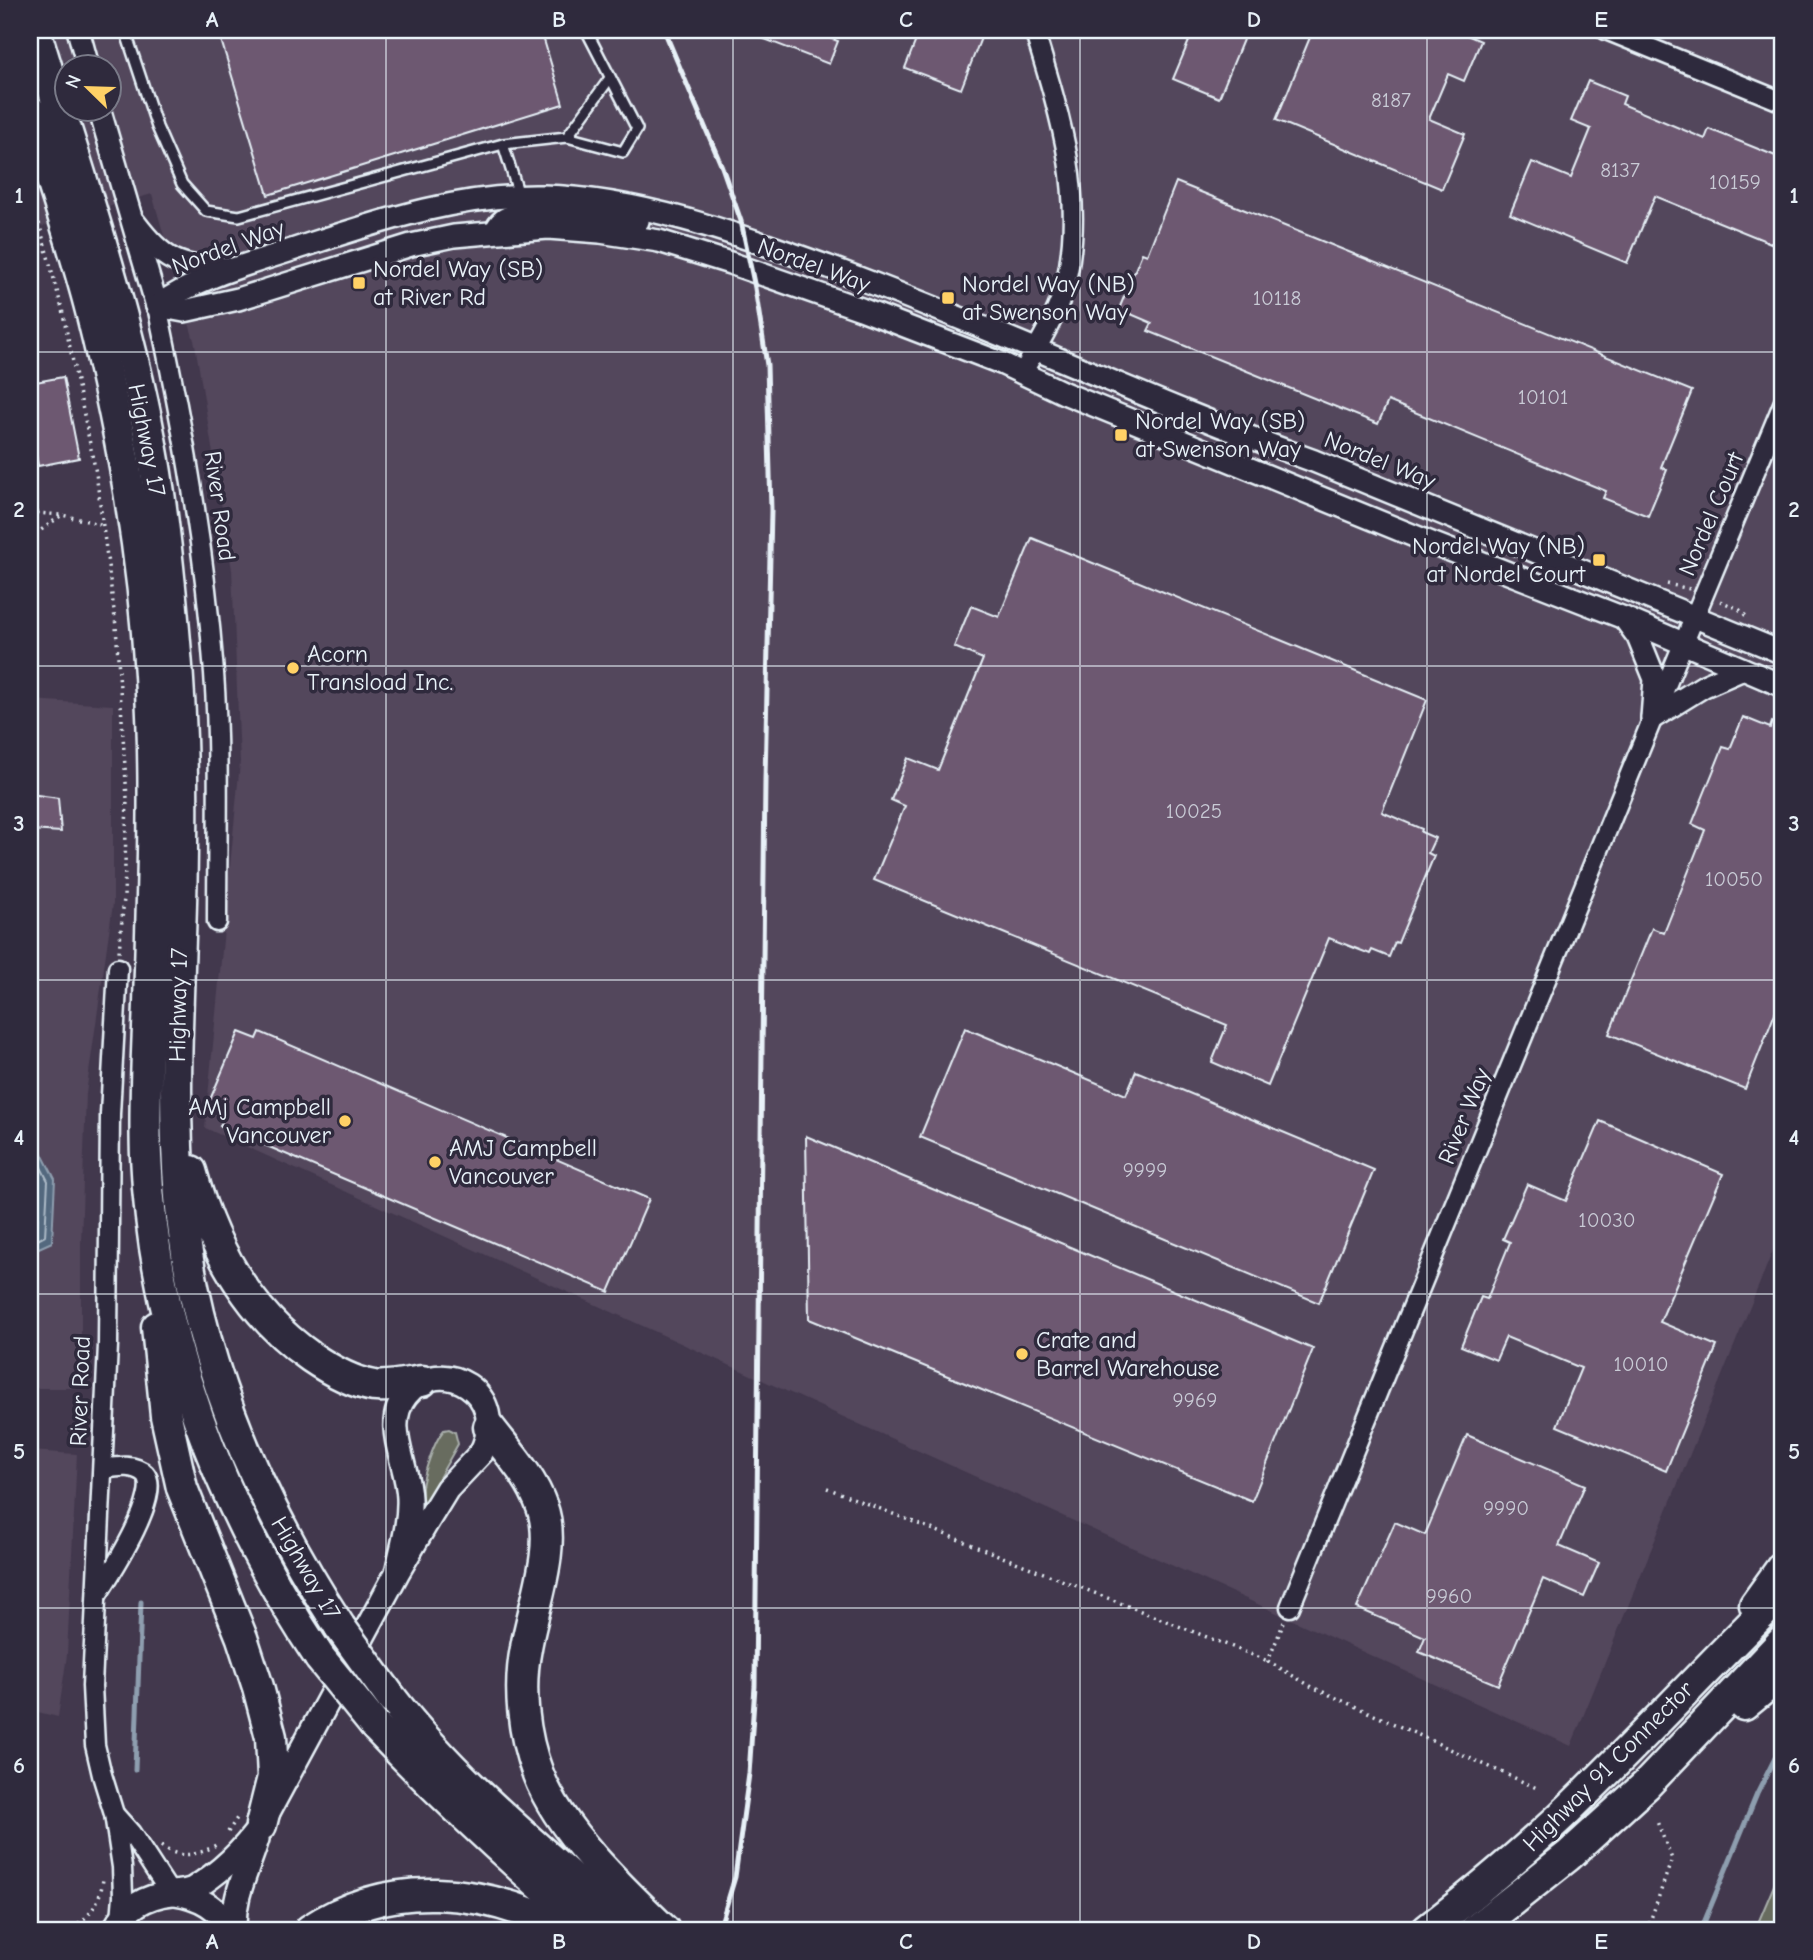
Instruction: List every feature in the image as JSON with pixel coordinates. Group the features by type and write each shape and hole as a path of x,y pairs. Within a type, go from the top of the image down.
{"highway":[{"name":"Highway 17","path":"35,30 119,307 154,460 164,534 176,644 181,733 182,843 176,1095 180,1202 191,1271 210,1353 245,1453 295,1555 340,1627 392,1699 415,1729 475,1791 632,1921"},
{"name":"Highway 17","path":"30,111 90,306 110,390 135,528 153,741 154,847 145,1109 146,1156 153,1235 180,1365 210,1452 269,1576 320,1658 375,1726 437,1792 592,1930"},
{"path":"176,1095 198,1196 223,1258 252,1303 278,1332 305,1353 352,1380 376,1387 422,1381"},
{"path":"153,1235 160,1374 172,1452 194,1522 242,1638 271,1737 273,1777 250,1820"},
{"path":"489,1427 527,1477 542,1506 545,1520 546,1549 525,1650 522,1679 526,1728 537,1773 559,1814 591,1855 632,1921 664,1930"},
{"path":"1721,1654 1783,1566"},
{"name":"Highway 91 Connector","path":"1427,1930 1574,1804 1783,1593"},
{"name":"Highway 91 Connector","path":"1475,1930 1558,1865 1646,1785 1783,1641"},
{"path":"1646,1785 1783,1673"},
{"path":"310,1930 326,1919 355,1907 393,1895 429,1892 480,1899 566,1930"}],"main road":[{"path":"115,1925 134,1906 152,1896 190,1891 214,1875 244,1849 250,1820 447,1489 481,1453 489,1427 489,1414 478,1393 468,1385 451,1378 422,1381 403,1398 395,1422 409,1501 397,1573"},
{"path":"232,1930 233,1910 250,1820"},
{"path":"171,1893 192,1896 211,1905 232,1930"}],"street":[{"path":"78,30 84,52"},
{"path":"1023,372 1046,332 1066,282 1075,223 1061,122 1034,30"},
{"path":"1606,30 1783,102"},
{"name":"River Road","path":"103,122 157,306 196,503 214,672 217,730 217,922"},
{"name":"Nordel Way","path":"157,306 177,291 242,267 403,214 478,199 544,196 608,202 655,212 779,249 868,282 1241,435 1314,461 1695,615 1783,653"},
{"path":"495,231 502,221 514,215 547,213 638,221 655,212"},
{"path":"129,216 162,253 185,265 198,268 242,267"},
{"name":"Nordel Way","path":"157,306 184,311 238,299 411,245 495,231 548,228 659,241 861,309 1023,372 1089,404 1624,618 1783,685"},
{"name":"Nordel Court","path":"1683,643 1783,404"},
{"path":"1624,618 1638,637 1655,679 1653,718"},
{"name":"River Way","path":"1290,1607 1683,643"},
{"path":"1653,718 1704,686 1743,669"},
{"name":"River Road","path":"115,1925 123,1896 122,1867 114,1814 102,1775 93,1720 92,1686 108,1345 110,1114 118,968"},
{"path":"97,1596 131,1537 149,1492 149,1482 138,1470 128,1467 103,1469"},
{"name":"River Road","path":"114,1814 131,1833 171,1893"}],"lane":[{"path":"125,30 157,127 183,184 206,211 239,216 503,144 567,137 623,152 638,129 586,30"},
{"path":"567,137 610,78"},
{"path":"503,144 519,197"}],"path":[{"path":"37,218 62,309 96,473 109,560 122,695 127,798 124,898 118,968"},
{"path":"30,510 104,525"},
{"path":"30,538 62,515"},
{"path":"827,1488 1268,1661 1312,1687 1539,1789"},
{"path":"1268,1661 1290,1607"},
{"path":"1647,1930 1672,1859 1656,1819"},
{"path":"160,1845 177,1855 197,1853 215,1845 250,1820"},
{"path":"66,1930 79,1924 96,1906 103,1870"}],"shaded area":[{"path":"30,30 1783,30 1783,1226 1571,1746 205,1128 240,762 232,570 195,344 152,194 30,230"},
{"path":"30,700 113,705 113,904 86,1094 81,1243 81,1388 30,1388 30,1252 52,1242 55,1179 30,1131"},
{"path":"30,1451 77,1454 67,1655 58,1717 30,1710"}],"green space":[{"path":"444,1430 455,1432 458,1444 426,1501 423,1501 422,1486 428,1465"},
{"path":"1783,1864 1783,1930 1755,1930"},
{"path":"166,1922 179,1922 195,1930 149,1930"}],"water":[{"path":"30,1131 55,1179 52,1242 30,1252"}],"building":[{"path":"218,30 541,30 563,104 268,195"},
{"path":"741,30 807,30 838,41 829,64"},
{"path":"920,30 984,30 961,89 905,68"},
{"path":"1163,30 1247,30 1219,98 1173,79 1189,41"},
{"path":"1313,30 1455,30 1481,41 1464,81 1448,74 1429,119 1465,134 1442,189 1276,120"},
{"path":"1588,81 1625,96 1622,104 1705,139 1709,129 1783,159 1783,248 1655,196 1627,263 1510,214 1532,162 1571,178 1591,129 1571,121"},
{"path":"1176,182 1692,391 1661,467 1667,470 1648,516 1603,498 1606,491 1388,401 1378,424 1148,331 1152,323 1119,309 1142,253 1147,255"},
{"path":"63,377 79,458 38,466 30,422 30,383"},
{"path":"1032,538 1427,700 1382,812 1422,829 1421,832 1435,838 1428,853 1434,856 1398,943 1395,942 1389,957 1372,950 1370,954 1329,938 1268,1086 1212,1062 1227,1025 874,880 905,806 891,800 908,758 938,770 983,659 954,647 971,606 999,617"},
{"path":"1743,717 1770,728 1772,722 1783,726 1783,993 1745,1089 1609,1034 1652,928 1664,933 1705,830 1692,824 1723,747 1730,749"},
{"path":"30,794 58,798 61,832 30,830"},
{"path":"965,1028 1126,1095 1136,1071 1374,1170 1319,1303 920,1137"},
{"name":"AMJ Campbell Vancouver","path":"239,1032 257,1039 260,1032 649,1199 609,1292 220,1126 224,1117 206,1109"},
{"path":"1600,1121 1723,1174 1660,1322 1717,1346 1666,1471 1557,1426 1581,1368 1506,1337 1496,1360 1461,1346 1481,1297 1487,1299 1510,1242 1503,1239 1527,1184 1566,1201"},
{"path":"806,1136 1313,1349 1252,1501 809,1319"},
{"path":"1467,1435 1585,1485 1559,1546 1599,1563 1584,1597 1543,1579 1498,1685 1419,1652 1425,1637 1357,1608 1395,1522 1425,1535"}],"waterway":[{"path":"135,1770 141,1602"},
{"path":"1701,1930 1757,1794 1783,1742"}],"railway":[{"path":"664,30 722,167 741,221 767,365 771,510 765,780 755,1686 749,1774 735,1877 719,1930"}],"place":[{"name":"Nordel Way (SB) at River Rd","path":"359,283"},
{"name":"Nordel Way (NB) at Swenson Way","path":"948,298"},
{"name":"Nordel Way (SB) at Swenson Way","path":"1121,435"},
{"name":"Nordel Way (NB) at Nordel Court","path":"1599,560"},
{"name":"Acorn Transload Inc.","path":"293,668"},
{"name":"AMj Campbell Vancouver","path":"345,1121"},
{"name":"AMJ Campbell Vancouver","path":"435,1162"},
{"name":"Crate and Barrel Warehouse","path":"1022,1354"}]}
